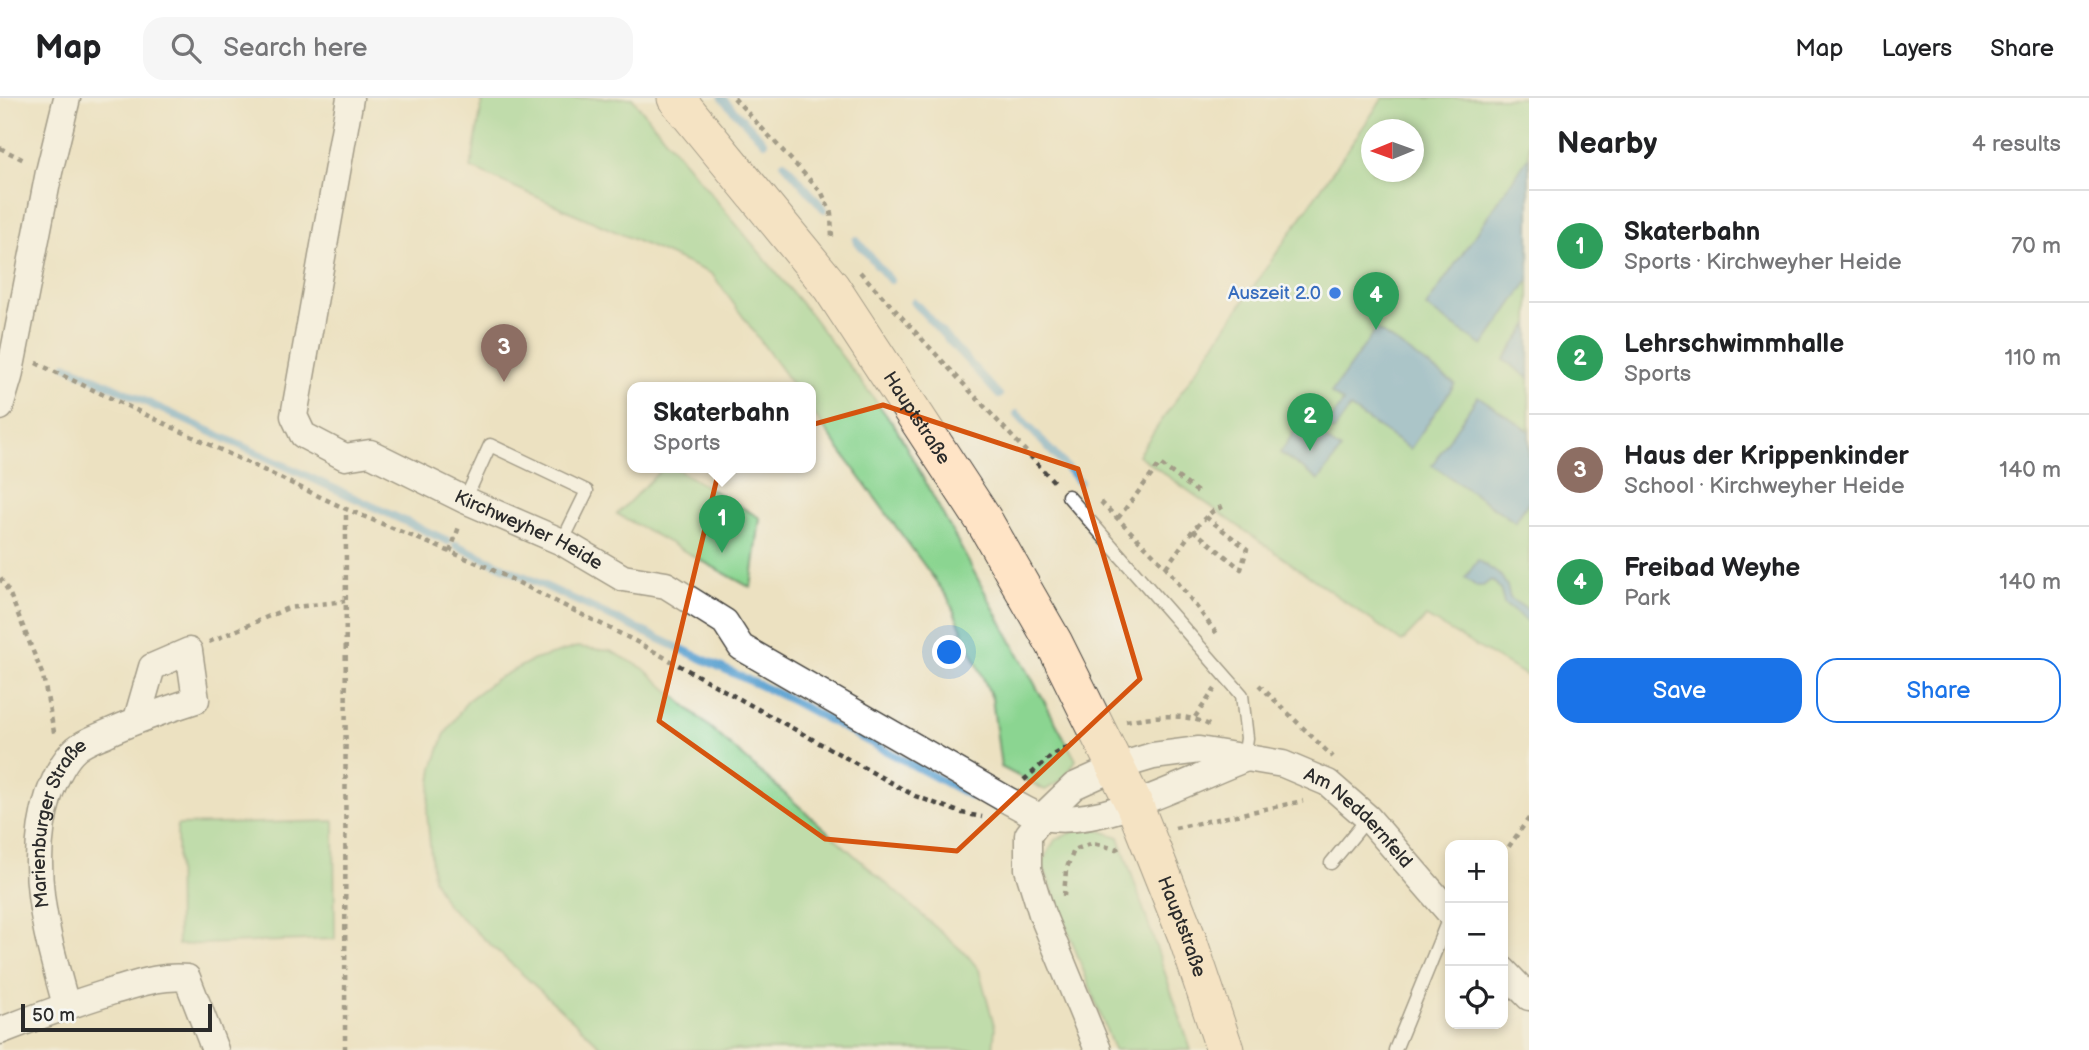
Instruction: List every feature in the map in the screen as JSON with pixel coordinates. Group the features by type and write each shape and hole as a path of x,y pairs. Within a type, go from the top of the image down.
{"main road":[{"name":"Hauptstraße","path":"676,98 831,287 984,519 1054,643 1141,820 1187,937 1225,1050"}],"street":[{"path":"0,407 9,377 49,172 67,98"},
{"name":"Kirchweyher Heide","path":"351,98 293,416 303,435 345,457 370,453 467,501 562,542 623,578 666,584 725,622 741,647 1009,801 1035,826"},
{"path":"136,719 152,667 189,651"},
{"name":"Marienburger Straße","path":"66,1006 47,938 39,889 39,840 45,807 55,778 77,748 136,719 196,700 189,651"},
{"name":"Am Neddernfeld","path":"1116,767 1153,756 1199,750 1283,764 1328,783 1368,818 1445,915"},
{"name":"Am Neddernfeld","path":"1141,820 1244,759"},
{"path":"1098,1050 1042,914 1028,869 1035,826 1074,786 1116,767"},
{"path":"1035,826 1080,818 1141,820"},
{"path":"1508,975 1529,997"},
{"path":"0,1031 66,1006 156,978 172,976 187,978 215,1050"}],"lane":[{"path":"467,501 490,445 587,491 562,542"},
{"path":"1068,496 1242,695 1247,738 1244,759"},
{"path":"1331,863 1368,818"},
{"path":"1395,1050 1445,926"}],"path":[{"path":"734,98 822,193 831,213 831,235 835,245"},
{"path":"854,265 1068,496 1092,494 1118,518 1166,567 1221,639"},
{"path":"13,352 346,509 500,573 635,642 915,796 962,813 1035,826"},
{"path":"1118,518 1160,464 1199,493"},
{"path":"1166,567 1193,530 1214,510 1227,505"},
{"path":"345,1050 346,509"},
{"path":"1193,530 1241,569 1247,549 1206,517"},
{"path":"0,578 9,592 43,676 61,769"},
{"path":"189,651 288,608 345,601"},
{"path":"1257,683 1326,749"},
{"path":"1042,914 1055,907 1064,897 1066,870 1074,850 1093,843 1116,849 1141,820 1189,823 1310,800"},
{"path":"1508,848 1529,818"}],"highlighted area":[{"path":"883,405 1078,469 1140,679 957,851 825,839 659,721 724,449"}],"green space":[{"path":"483,98 632,98 807,310 896,428 1076,760 1064,779 1045,790 1001,767 992,698 948,598 816,417 816,382 790,382 712,274 471,168"},
{"path":"1383,98 1529,98 1529,677 1426,617 1402,642 1138,455 1361,130 1361,182 1424,182 1424,119 1369,119"},
{"path":"658,473 683,473 760,518 751,588 617,514"},
{"path":"577,647 611,651 643,668 968,956 979,970 995,1028 993,1050 605,1050 446,904 433,878 427,813 433,768 444,736 467,701 496,679 531,661"},
{"path":"334,821 335,939 178,945 177,825"},
{"path":"1086,826 1119,837 1191,1050 1114,1050 1042,863 1055,840"}],"water":[{"path":"1529,156 1529,280 1483,346 1426,307"},
{"path":"1529,324 1529,378 1504,360"},
{"path":"1376,329 1455,384 1410,449 1350,408 1334,431 1326,427 1343,402 1331,393"},
{"path":"1478,396 1529,431 1529,501 1515,522 1432,465"},
{"path":"1301,422 1341,450 1319,480 1280,453"},
{"path":"1478,560 1501,576 1510,598 1529,611 1529,623 1504,604 1500,590 1494,582 1491,580 1483,586 1476,586 1465,578"}],"waterway":[{"path":"722,98 764,142"},
{"path":"784,163 824,209"},
{"path":"856,240 890,280"},
{"path":"914,302 999,395"},
{"path":"66,365 448,541"},
{"path":"1017,414 1080,482"},
{"path":"456,545 785,697 971,796"}],"place":[{"name":"Auszeit 2.0","path":"1335,293"},
{"name":"Freibad Weyhe","path":"1376,330"},
{"name":"Haus der Krippenkinder","path":"504,382"},
{"name":"Lehrschwimmhalle","path":"1310,451"},
{"name":"Skaterbahn","path":"722,553"}]}
